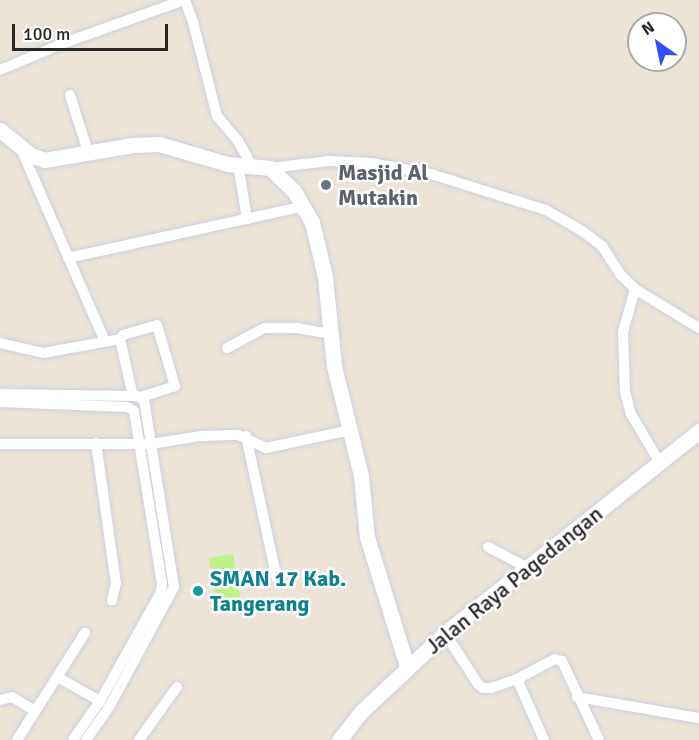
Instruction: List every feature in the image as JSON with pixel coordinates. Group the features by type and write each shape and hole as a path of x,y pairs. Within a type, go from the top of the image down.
{"street":[{"path":"0,70 156,5 184,0 190,12 217,116 238,141 244,164 247,219"},
{"path":"70,95 88,152"},
{"path":"0,130 20,147 44,160 133,145 159,144 228,164 270,168 329,161 371,163 431,174 546,210 582,231 602,246 621,275 635,289 699,328"},
{"path":"20,147 105,341"},
{"path":"270,168 294,191 312,222 325,277 334,366 361,476 368,537 407,666"},
{"path":"68,258 304,206"},
{"path":"635,289 623,332 625,392 631,414 660,463"},
{"path":"0,343 43,353 120,339 123,335 155,324 159,327 175,386 137,396 0,394"},
{"path":"227,348 264,328 297,328 331,334"},
{"path":"86,740 109,707 174,587 137,396 120,339"},
{"path":"0,402 130,407 134,411 146,444 161,592 100,701 73,740"},
{"path":"0,444 146,444 201,436 246,436 266,448 351,430"},
{"name":"Jalan Raya Pagedangan","path":"344,737 362,711 407,666 445,633 699,431"},
{"path":"246,436 277,579"},
{"path":"96,443 116,583 112,601"},
{"path":"488,547 528,568"},
{"path":"17,740 59,678 85,633"},
{"path":"445,633 483,688 491,688 517,679 558,659 562,661 598,740"},
{"path":"59,678 100,701"},
{"path":"517,679 544,740"},
{"path":"139,740 177,687"},
{"path":"0,700 12,697 35,711"},
{"path":"577,697 699,718"}],"green space":[{"path":"233,554 242,608 218,611 209,558"}],"place":[{"name":"Masjid Al Mutakin","path":"326,185"},
{"name":"SMAN 17 Kab. Tangerang","path":"198,591"}]}
